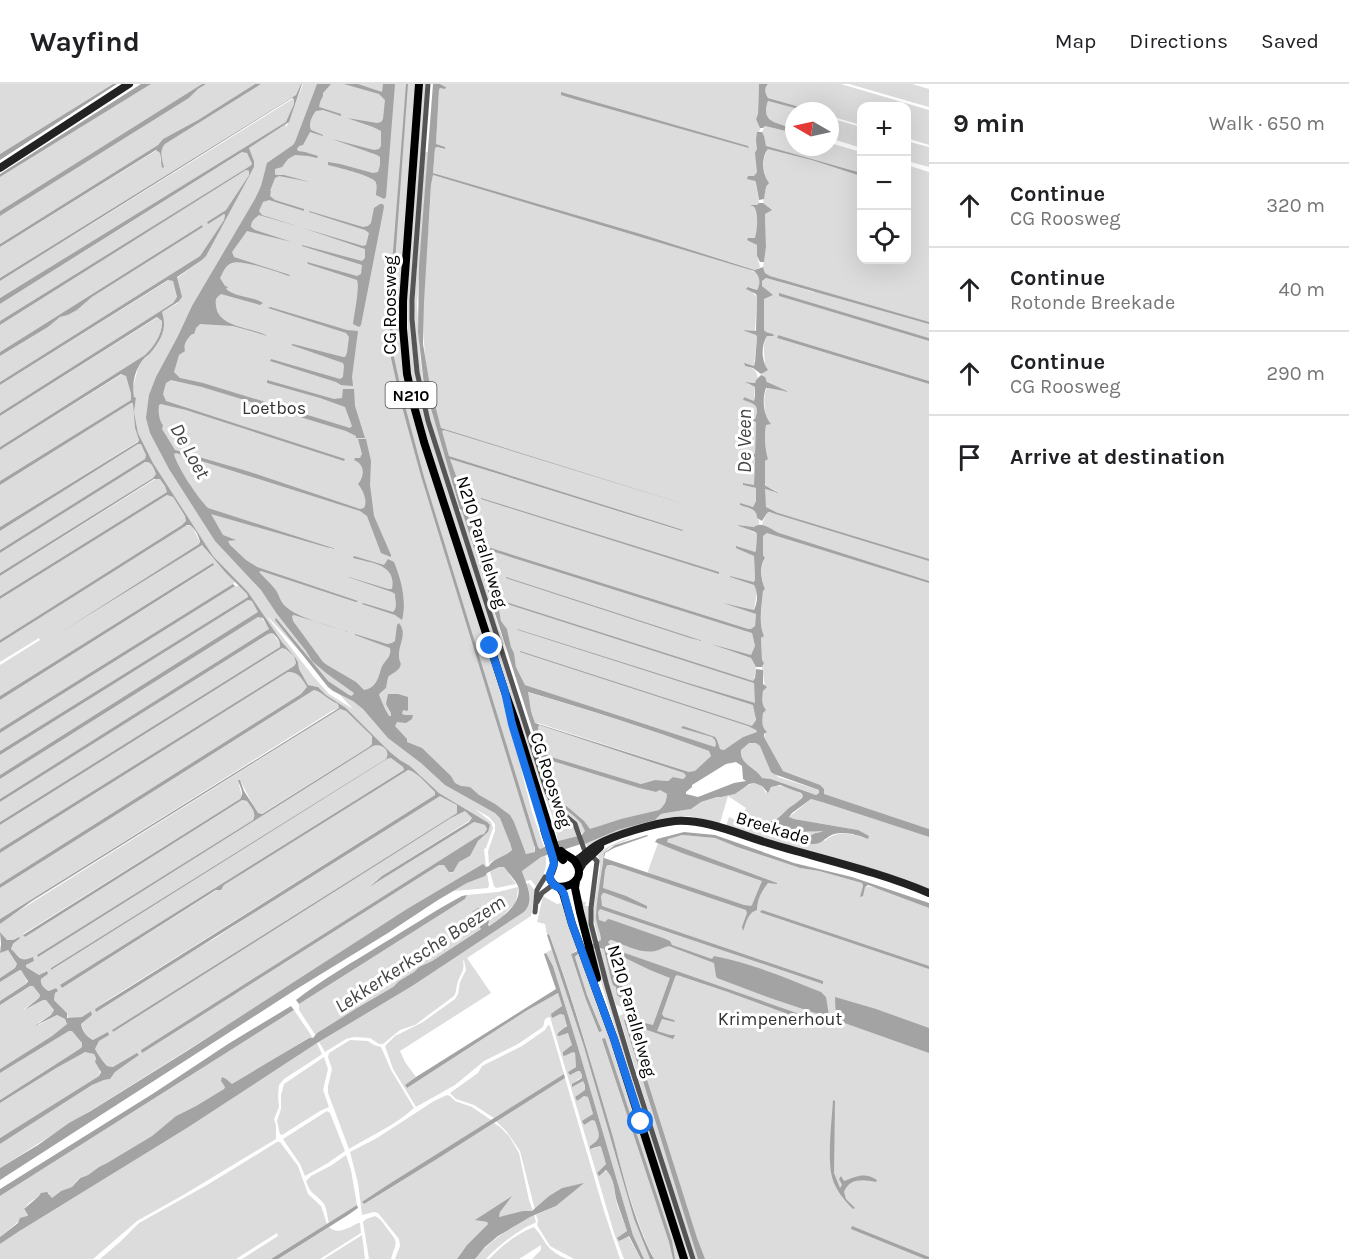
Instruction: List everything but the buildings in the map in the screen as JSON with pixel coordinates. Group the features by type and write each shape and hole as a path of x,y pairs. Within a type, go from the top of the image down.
{"main road":[{"path":"0,168 129,84"},
{"name":"CG Roosweg","path":"419,84 404,293 403,328 407,374 424,442 505,692 512,724 558,854"},
{"name":"Breekade","path":"579,870 597,844 668,822 683,821 704,823 911,885 929,893"},
{"path":"545,877 558,854"},
{"name":"Breekade","path":"558,854 589,854"},
{"name":"N210","path":"558,854 579,870 573,883"},
{"name":"N210","path":"558,854 574,869 573,883 614,1039 684,1259"},
{"name":"N210","path":"558,854 550,876 563,905 589,948"},
{"name":"N210","path":"545,877 555,887"},
{"path":"555,887 573,883"}],"street":[{"name":"N210 Parallelweg","path":"428,84 412,300 415,358 419,384 430,428 547,792 555,807 572,821 579,832 582,844 597,861 589,948 631,1066 693,1259"},
{"path":"537,902 537,890 545,877"},
{"path":"535,912 542,893 555,887"}],"green space":[{"path":"0,84 113,84 0,154"},
{"path":"151,84 202,84 0,211 0,177"},
{"path":"206,84 255,84 163,139 158,145 0,244 0,216 189,98"},
{"path":"261,84 301,84 296,95 0,278 0,247 157,150 164,167 162,152 165,144"},
{"name":"Loetbos","path":"303,84 416,84 402,285 405,370 504,700 532,812 544,847 540,849 534,846 535,852 526,854 519,837 510,843 511,852 490,862 489,865 488,851 495,824 489,817 475,809 491,822 493,828 484,849 486,867 459,879 421,901 0,1168 0,1144 92,1085 110,1079 115,1072 139,1055 113,1067 107,1066 95,1049 99,1041 108,1035 107,1033 93,1040 86,1034 81,1024 92,1015 91,1011 82,1017 68,1019 67,1013 54,1000 56,988 49,991 42,984 41,979 48,974 46,971 39,975 26,967 34,961 33,958 23,960 11,949 19,938 7,940 0,932 0,924 9,917 340,709 346,711 373,736 369,747 261,814 255,809 240,780 242,796 240,799 23,934 25,937 242,800 247,801 253,810 253,820 37,955 38,957 373,746 386,750 386,759 51,970 387,759 391,758 404,770 61,985 62,988 217,890 221,890 224,885 408,770 423,779 436,793 435,795 95,1008 217,937 440,795 457,805 457,813 112,1030 113,1032 451,818 465,811 472,818 369,886 474,822 485,825 487,829 484,834 258,976 235,994 439,865 444,865 451,873 459,862 470,856 478,841 488,832 487,822 439,793 410,766 390,752 346,708 318,687 308,685 295,657 248,592 213,556 153,463 138,433 133,387 138,368 152,351 163,332 162,312 178,303 180,291 177,278 202,260 254,167 249,148 286,124 286,128","holes":["269,618 353,709 329,694"]},
{"path":"423,84 427,84 413,263 414,363 452,499 545,795 553,807 571,824 578,836 558,841 554,821 516,717 420,416 411,375 407,299"},
{"path":"440,84 759,84 756,119 761,127 757,132 757,172 754,176 749,176 756,183 759,203 750,205 757,211 757,234 755,238 748,238 757,245 760,267 756,270 433,173 435,148 444,149 436,145 439,90 446,87"},
{"path":"768,84 841,84 902,102 857,102 857,124 839,119 839,102 785,103 768,98 766,87"},
{"path":"849,84 912,84 929,89 929,107"},
{"path":"294,98 295,102 287,122 0,298 0,281"},
{"path":"768,101 785,105 785,125 768,118 766,108"},
{"path":"911,105 929,110 929,145 911,139"},
{"path":"839,121 857,126 857,147 839,141"},
{"path":"765,126 785,131 785,156 839,156 839,146 857,151 857,264 911,264 911,166 929,172 929,338 780,294 780,296 929,341 929,381 778,335 777,338 929,384 929,829 823,794 824,789 783,771 764,737 766,732 762,722 764,711 762,693 765,688 761,619 763,590 765,589 762,573 765,558 763,536 767,533 762,524 767,512 778,513 766,507 764,491 765,489 779,492 766,486 764,479 765,461 768,458 765,442 766,425 768,424 765,396 767,388 772,388 761,375 765,367 765,341 767,336 773,336 773,334 764,330 764,299 772,295 762,286 762,281 766,278 814,292 770,276 765,273 763,267 766,247 765,213 768,207 763,203 768,185 764,162 768,149 762,132"},
{"path":"911,142 929,147 929,167 911,162"},
{"path":"244,151 252,164 250,166 0,321 0,304"},
{"path":"425,152 428,152 417,305 420,357 424,386 460,509 457,509 425,406 418,373 414,307"},
{"path":"246,170 249,171 249,175 226,210 207,222 225,215 200,256 0,382 0,356 48,327 60,317 77,310 92,297 203,227 202,225 0,352 0,325"},
{"path":"433,175 746,268 759,277 757,290 749,287 757,297 755,331 744,330 757,337 754,366 744,364 754,369 758,378 755,383 747,382 755,387 754,401 744,397 743,400 757,407 755,419 745,417 756,422 755,455 744,452 755,457 754,486 744,483 743,485 756,488 756,501 753,507 740,505 754,510 759,524 754,527 738,525 757,534 754,553 737,546 754,556 755,579 754,582 730,576 754,585 757,592 754,610 732,605 756,614 755,626 751,629 755,646 751,655 722,648 751,658 756,667 754,681 756,703 754,706 757,732 743,737 724,750 525,685 516,667 507,629 501,621 498,604 450,459 682,530 449,456 430,386 424,343 424,283"},
{"path":"169,280 173,281 177,297 173,303 0,413 0,385"},
{"path":"158,317 162,321 159,335 155,344 145,355 0,447 0,416"},
{"path":"122,374 126,376 131,400 0,481 0,450"},
{"path":"133,403 135,428 139,440 137,442 0,527 0,485"},
{"path":"141,444 147,455 144,461 0,550 0,531"},
{"path":"145,462 149,463 156,474 153,478 0,573 0,553"},
{"path":"157,478 164,484 167,492 0,596 0,576"},
{"path":"167,495 173,497 187,519 185,523 0,640 0,599"},
{"path":"462,511 504,644 501,644"},
{"path":"190,525 199,544 61,632 200,545 235,582 0,729 0,700 214,564 0,696 0,665 40,640 39,638 0,662 0,643 184,526"},
{"path":"235,586 239,586 248,597 0,751 0,733"},
{"path":"248,600 252,601 258,614 0,775 0,755"},
{"path":"261,617 269,628 267,631 0,799 0,779"},
{"path":"272,633 280,643 280,647 0,822 0,802"},
{"path":"282,648 286,648 294,656 296,663 294,666 0,849 0,825"},
{"path":"288,672 297,674 307,687 301,694 0,884 0,853"},
{"path":"314,690 338,704 339,708 0,919 0,888"},
{"path":"527,692 664,735 709,751 711,756 695,772 689,772 535,723"},
{"path":"539,725 684,773 686,776 683,779 673,777 668,781 655,780 641,784 548,756 542,748"},
{"path":"749,743 757,743 760,746 778,777 819,790 819,793 816,795 762,778 744,762 740,754 740,750"},
{"path":"549,760 639,788 656,792 660,790 667,794 666,801 659,810 599,826 583,835 575,821 551,797 544,775 547,773 553,795 558,803 569,807 563,803"},
{"path":"754,783 762,786 766,793 771,787 784,786 803,796 781,816 766,822 767,827 775,829 780,826 794,831 807,832 821,830 823,832 816,833 825,841 840,834 851,834 868,839 858,830 789,817 811,799 929,837 929,891 726,826 729,817 740,822 746,808 728,796 720,823 688,816 666,819 588,847 585,844 618,830 655,820 661,814 691,809 701,802 735,794 743,787"},
{"name":"Krimpenerhout","path":"682,835 715,838 800,868 862,883 863,887 885,890 929,908 929,1259 701,1259 636,1060 694,1244 698,1259 694,1259 619,1016 623,1014 621,1007 616,1005 609,985 600,947 603,947 593,919 600,867 598,855 612,845 630,838 608,848 602,870 605,861 649,875 648,871 658,843"},
{"path":"545,855 546,868 537,888 531,880 525,881 522,871"},
{"path":"504,867 516,884 496,888 494,886 490,872"},
{"path":"487,873 488,888 454,891 484,876"},
{"path":"529,883 535,891 531,916 467,958 491,993 400,1051 416,1077 405,1085 407,1088 526,1011 558,993 562,1006 560,1014 564,1015 567,1024 559,1032 559,1036 570,1034 572,1045 570,1048 575,1053 576,1067 568,1072 572,1074 580,1071 582,1075 582,1078 572,1086 583,1081 585,1085 585,1090 575,1097 577,1101 584,1096 588,1097 593,1114 583,1121 584,1125 592,1120 595,1121 599,1136 593,1149 601,1147 606,1164 597,1173 608,1171 610,1174 627,1231 618,1238 628,1236 641,1259 624,1259 614,1233 550,1017 545,1019 543,1027 518,1044 484,1061 455,1085 416,1107 393,1069 385,1046 395,1036 423,1022 455,999 466,970 464,960 454,996 415,1025 400,1030 383,1044 370,1038 354,1037 346,1039 325,1052 319,1042 524,912 530,902 526,884"},
{"path":"518,887 515,904 502,918 488,926 489,912 481,908 476,909 472,912 482,928 419,967 393,987 317,1033 316,1036 299,1010 299,1004 465,899 467,895 498,892"},
{"path":"543,896 557,904 561,903 577,950 571,954 585,997 602,1030 587,995 575,957 578,953 603,1018 681,1259 654,1259 641,1230 567,984 549,934 547,935 545,924 537,922"},
{"path":"580,901 586,902 585,906 589,906 589,921 690,1259 686,1259 603,989"},
{"path":"552,949 584,1047 634,1219 650,1259 644,1259 633,1235 553,966 546,953"},
{"path":"6,950 17,964 15,968 0,978 0,953"},
{"path":"22,970 27,979 26,984 0,1001 0,982"},
{"path":"33,986 40,995 24,1010 46,1000 54,1010 51,1015 38,1023 39,1025 57,1015 65,1019 67,1024 0,1069 0,1005"},
{"path":"294,1010 313,1038 308,1038 232,1085 221,1081 224,1089 176,1116 152,1136 88,1175 79,1178 72,1187 59,1192 54,1198 51,1198 49,1193 34,1199 24,1210 28,1215 0,1237 0,1196"},
{"path":"548,1025 564,1074 494,1118 474,1105 456,1099 450,1093 478,1073 482,1066 522,1046 545,1030"},
{"path":"72,1030 82,1043 82,1047 0,1100 0,1073"},
{"path":"350,1040 368,1041 381,1047 391,1070 414,1108 391,1125 349,1149 328,1093 332,1069 328,1057 329,1053"},
{"path":"317,1043 322,1054 284,1079 279,1085 279,1107 274,1119 276,1139 137,1221 93,1259 0,1259 0,1244 187,1128"},
{"path":"81,1053 94,1054 96,1058 95,1062 100,1070 99,1076 0,1138 0,1103"},
{"path":"324,1057 328,1069 323,1090 329,1107 282,1135 280,1134 277,1121 284,1084"},
{"path":"565,1078 620,1259 574,1259 550,1246 537,1225 536,1215 556,1206 582,1184 562,1188 549,1196 535,1210 520,1151 496,1121"},
{"path":"447,1095 455,1101 472,1107 491,1120 362,1203 364,1204 494,1123 509,1136 519,1153 533,1211 499,1217 510,1197 476,1220 488,1224 457,1259 395,1259 400,1246 399,1239 378,1213 362,1215 358,1183 350,1152"},
{"path":"327,1111 330,1113 345,1151 305,1176 300,1164 283,1139"},
{"path":"280,1142 298,1166 308,1194 321,1206 327,1224 271,1259 242,1259 278,1236 277,1233 236,1259 100,1259 139,1223"},
{"path":"346,1155 357,1205 329,1223 324,1204 312,1192 306,1181"},
{"path":"534,1215 536,1222 508,1239 486,1259 475,1259 502,1234"},
{"path":"375,1216 395,1239 391,1259 369,1259 363,1222"},
{"path":"360,1223 361,1233 320,1259 278,1259 329,1227 339,1231"},
{"path":"534,1227 550,1249 567,1259 532,1259 541,1250 541,1245 519,1259 489,1259 510,1240"},
{"path":"362,1235 365,1259 324,1259"}],"shaded area":[{"path":"113,84 117,84 0,160 0,154"},
{"path":"141,84 151,84 0,177 0,174"},
{"path":"202,84 206,84 189,98 0,216 0,211"},
{"path":"255,84 261,84 165,144 162,152 164,167 162,168 160,153 156,150 0,247 0,244 158,145 163,139"},
{"path":"301,84 289,122 249,148 254,167 206,256 177,277 182,297 162,312 164,328 161,337 139,365 134,379 133,392 136,398 134,412 138,433 153,463 213,556 248,592 295,657 308,685 318,687 346,708 390,752 410,766 439,793 490,825 488,832 478,841 470,856 459,862 453,872 449,872 444,865 439,865 142,1053 141,1050 484,834 487,829 485,825 474,822 369,887 382,876 472,818 465,811 451,818 113,1032 112,1030 457,813 457,805 440,796 96,1012 95,1009 435,795 435,792 422,779 408,770 224,885 221,890 216,890 62,988 60,985 404,770 391,758 387,759 51,970 386,759 387,753 384,748 373,746 38,957 37,955 253,820 253,810 247,801 242,800 25,937 23,935 240,799 242,792 238,780 258,813 262,814 369,747 372,744 372,736 346,711 340,709 32,901 0,924 0,919 339,708 338,704 314,690 0,888 0,884 301,694 307,687 297,674 288,672 0,853 0,849 296,663 294,656 282,648 0,825 0,822 280,647 277,637 272,633 268,634 0,802 0,799 269,629 263,618 258,617 0,779 0,775 258,612 252,601 248,600 0,755 0,751 248,597 202,545 61,632 199,544 194,529 187,525 0,643 0,640 186,521 173,497 167,495 0,599 0,596 167,492 160,479 154,479 0,576 0,573 156,474 151,464 145,462 0,553 0,550 145,459 146,455 141,444 138,444 0,531 0,527 138,442 139,440 135,428 133,403 131,403 0,485 0,481 131,400 126,376 121,374 0,450 0,447 145,355 157,339 162,321 157,317 0,416 0,413 173,303 177,297 173,281 168,280 0,385 0,382 200,256 225,215 208,224 207,222 226,210 249,175 249,171 246,170 0,325 0,321 250,166 252,164 247,153 242,152 0,304 0,298 286,122 294,99 292,98 0,281 0,278 296,95"},
{"path":"317,84 331,84 323,93 319,107 341,114 341,116 323,110 316,111 310,128 323,136 310,132 303,145 297,149 318,156 317,158 295,155 288,159 282,167 275,169 276,175 310,182 279,176 275,178 270,191 270,196 275,200 304,209 304,211 269,200 263,202 259,211 262,215 300,227 259,215 254,219 251,227 292,242 247,231 232,252 234,257 290,275 237,262 228,265 220,278 230,292 263,303 260,305 221,294 216,300 218,313 229,323 268,336 233,326 200,324 186,342 185,351 179,355 174,372 180,378 350,428 352,426 345,407 267,383 267,380 334,399 342,398 343,389 354,389 355,406 365,438 356,438 346,431 202,387 171,380 166,383 163,394 166,401 345,459 344,461 186,410 159,405 162,429 175,450 247,471 360,509 364,508 365,502 358,484 363,470 354,460 360,458 362,454 358,439 366,439 371,461 370,485 374,516 391,557 381,553 367,516 360,511 174,454 188,482 208,508 336,549 211,514 223,535 236,540 228,541 230,545 257,567 358,601 259,572 275,589 284,605 315,621 292,616 293,621 323,662 356,682 364,690 376,682 390,654 390,648 355,634 387,644 392,643 395,641 399,623 403,631 399,652 401,665 388,677 386,688 379,695 389,716 391,713 386,704 388,694 408,697 408,710 403,710 402,714 413,715 412,719 406,723 397,722 395,726 407,742 422,748 451,776 455,783 470,787 510,815 526,854 535,852 421,476 401,403 404,402 424,477 538,847 540,849 558,841 582,835 585,831 581,823 558,803 551,787 460,509 424,385 418,332 419,266 433,84 446,87 439,90 436,144 445,149 435,148 433,173 755,270 763,267 765,273 770,276 929,322 929,324 766,278 762,281 762,286 773,295 764,299 764,330 774,336 767,336 765,340 763,358 768,370 761,374 745,366 744,363 754,366 755,362 757,337 744,330 756,331 757,297 756,294 746,289 748,287 757,290 759,277 754,271 433,175 423,344 430,386 441,428 700,509 444,430 442,431 449,456 683,530 450,459 462,492 474,495 474,497 465,496 465,508 478,544 748,629 755,626 756,614 723,603 754,610 756,603 757,594 754,585 730,577 754,582 755,579 754,556 736,546 755,552 757,534 738,525 754,527 763,525 779,533 929,581 929,583 767,533 763,536 765,558 761,569 765,589 761,620 764,636 761,638 764,663 762,667 756,667 751,658 711,644 751,655 755,646 752,633 479,547 498,604 501,621 507,629 516,667 525,685 715,747 715,740 712,737 681,728 683,726 715,737 720,749 724,750 743,737 757,732 748,726 520,651 752,726 756,720 753,705 517,629 755,703 754,683 506,602 753,681 756,669 763,670 763,684 767,687 763,691 762,699 766,710 762,718 767,732 764,737 783,771 820,785 824,789 824,794 929,829 929,837 811,799 789,817 858,830 869,836 868,839 838,833 811,844 810,836 823,831 800,832 780,826 775,829 766,827 765,824 779,817 800,799 803,796 801,793 780,785 771,787 768,793 762,786 754,783 735,794 701,802 691,809 661,814 655,820 618,830 585,844 541,857 522,871 530,897 528,907 524,912 412,986 317,1043 187,1128 0,1244 0,1237 18,1223 20,1218 28,1215 24,1209 41,1193 47,1192 52,1198 72,1187 80,1178 152,1136 176,1116 224,1089 222,1077 232,1084 309,1038 313,1038 317,1033 393,987 419,967 481,929 472,912 478,908 487,909 491,915 489,926 510,910 519,892 515,881 504,867 499,867 467,883 295,990 0,1180 0,1168 69,1123 187,1051 407,909 483,864 486,867 489,866 493,861 512,850 500,818 495,813 445,785 388,738 363,709 328,687 275,620 276,618 328,681 349,695 352,696 354,693 312,661 261,590 215,541 169,469 150,433 146,418 149,395 156,377 192,306 255,199 267,163 295,142","holes":["528,692 664,735 709,751 711,756 695,771 689,772 535,723","539,725 684,773 686,776 683,779 673,777 668,781 655,780 641,784 548,756 542,748","749,743 756,743 760,746 771,772 819,790 819,793 816,795 762,778 745,762 741,750","549,760 639,788 656,792 660,790 667,794 665,803 659,810 590,829 563,803","736,762 742,766 743,779 746,781 734,783 698,797 686,794 692,785 726,764"]},
{"path":"344,84 358,84 382,92 383,84 395,84 386,197 384,199 376,195 376,184 372,179 328,165 328,162 340,164 373,173 378,172 380,165 380,157 377,155 332,139 374,150 381,146 381,131 347,118 381,122 385,100 379,94"},
{"path":"406,84 408,84 392,302 393,353 403,398 400,398 391,358 389,304"},
{"path":"759,84 768,84 765,91 768,98 785,103 785,105 768,101 766,114 772,121 785,125 785,131 765,126 760,128 756,119"},
{"path":"561,92 749,148 574,99 561,95"},
{"path":"757,132 762,132 766,146 785,151 785,153 768,149 766,152 763,166 769,183 764,199 759,200 755,181 747,179 748,176 754,176 757,172"},
{"path":"796,156 801,156 857,172 857,175"},
{"path":"763,203 772,210 765,214 764,262 760,262 757,256 757,245 747,240 755,238 757,227 756,210 750,205"},
{"path":"380,204 384,207 359,327 353,324 357,280 307,262 357,276 361,274 362,265 302,245 362,261 365,258 365,249 303,228 363,246 366,245 369,233 365,230 309,211 363,227 371,223 374,208"},
{"path":"202,225 203,227 92,297 77,310 60,317 48,327 0,356 0,352"},
{"path":"779,293 929,338 929,341 779,296"},
{"path":"268,308 347,330 358,331 352,377 353,386 341,385 270,361 271,359 340,379 343,377 343,363 291,345 345,357 349,337 346,333"},
{"path":"778,335 929,381 929,384 777,338"},
{"path":"761,375 767,382 789,392 766,388 765,392 765,411 771,424 766,425 765,429 768,459 765,461 765,485 779,493 765,489 766,507 778,513 929,559 929,561 769,512 762,521 757,518 754,510 740,505 740,503 753,507 756,501 756,488 743,485 743,483 754,485 755,457 744,452 755,454 756,422 745,418 755,419 757,408 743,400 744,397 754,401 755,387 745,382 755,383"},
{"path":"481,499 719,572 719,574"},
{"path":"354,556 384,565 388,559 394,562 403,591 402,620 395,615 362,604 393,612 396,606 395,594 348,577 392,589 391,574 387,570 375,563 353,558"},
{"path":"213,563 214,565 0,700 0,696"},
{"path":"506,577 703,641 690,638"},
{"path":"233,584 235,586 0,733 0,729"},
{"path":"684,832 715,835 794,863 852,877 929,903 929,908 868,885 865,887 863,896 860,897 862,883 800,868 715,838 682,835 668,839 667,842 777,883 768,883 759,899 757,910 749,915 743,931 746,910 607,865 603,888 647,906 647,909 605,893 601,896 602,906 823,981 823,984 600,909 598,912 599,920 605,922 608,919 612,920 712,959 714,956 728,959 782,976 821,992 826,997 829,1016 827,1017 717,978 714,963 669,946 650,952 612,940 608,942 612,948 619,951 831,1025 831,1027 807,1021 677,975 662,1014 675,1022 662,1019 657,1031 675,1035 673,1039 633,1025 630,1026 705,1259 698,1259 624,1020 653,1025 670,978 617,954 612,954 616,980 622,984 621,998 617,995 616,987 613,985 604,949 584,951 577,955 575,957 587,995 602,1031 599,1032 571,954 601,940 596,916 604,853 615,845 647,835 614,848 605,853 604,858 744,905 752,905 762,881 655,842 657,839"},
{"path":"467,895 465,899 299,1004 296,1000 349,964 441,908"},
{"path":"762,910 929,966 929,969 762,913 760,912"},
{"path":"0,932 7,940 20,938 11,949 23,959 33,957 34,961 26,967 39,975 47,971 48,974 41,979 42,984 49,991 56,988 58,991 55,993 54,1000 67,1013 67,1018 82,1017 91,1011 92,1015 81,1024 85,1033 93,1040 108,1032 109,1035 99,1041 95,1049 107,1066 113,1067 137,1053 139,1055 115,1072 110,1079 92,1085 0,1144 0,1138 99,1076 101,1072 95,1062 94,1054 85,1052 0,1103 0,1100 78,1050 82,1047 82,1043 72,1031 69,1031 0,1073 0,1069 67,1024 65,1019 57,1015 35,1026 51,1015 54,1010 46,1000 43,1000 24,1010 39,998 40,995 33,986 0,1005 0,1001 28,981 21,970 0,982 0,978 15,968 17,964 8,950 0,953"},
{"path":"549,934 582,1033 635,1214 654,1259 650,1259 634,1219 584,1047 547,935"},
{"path":"546,953 553,966 633,1235 644,1259 641,1259 629,1236 619,1241 617,1238 627,1231 614,1185 606,1170 599,1176 597,1173 606,1164 601,1147 590,1149 598,1138 598,1129 595,1121 592,1120 584,1125 582,1121 593,1114 588,1097 584,1096 577,1101 575,1097 585,1090 585,1085 583,1081 572,1087 572,1084 582,1078 582,1075 580,1071 570,1075 568,1072 576,1067 575,1053 563,1055 563,1052 572,1045 568,1033 557,1035 567,1026 564,1015 560,1014 552,1018 551,1014 562,1006 558,993 526,1011 407,1088 405,1085 556,989 544,954"},
{"path":"835,997 929,1028 929,1053 836,1020"},
{"path":"291,1006 294,1010 0,1196 0,1189"},
{"path":"605,1038 672,1241 675,1259 673,1259 602,1039"},
{"path":"564,1074 565,1078 364,1204 362,1202 389,1184"},
{"path":"833,1100 835,1101 834,1173 840,1188 841,1176 844,1181 865,1175 877,1180 876,1182 857,1181 846,1187 844,1192 846,1199 855,1208 853,1209 840,1194 832,1177 830,1150"},
{"path":"584,1183 556,1206 530,1217 498,1236 475,1259 457,1259 488,1224 475,1220 512,1196 499,1217 532,1211 562,1188"},
{"path":"357,1205 358,1208 348,1215 278,1259 271,1259"},
{"path":"852,1226 929,1257 929,1259 851,1229"}],"route":[{"path":"490,646 553,858 554,864 550,879 564,894 572,924 614,1039 641,1122"}],"water label":[{"name":"De Veen","path":"744,441"},
{"name":"De Loet","path":"190,451"},
{"name":"Lekkerkerksche Boezem","path":"420,954"}]}
